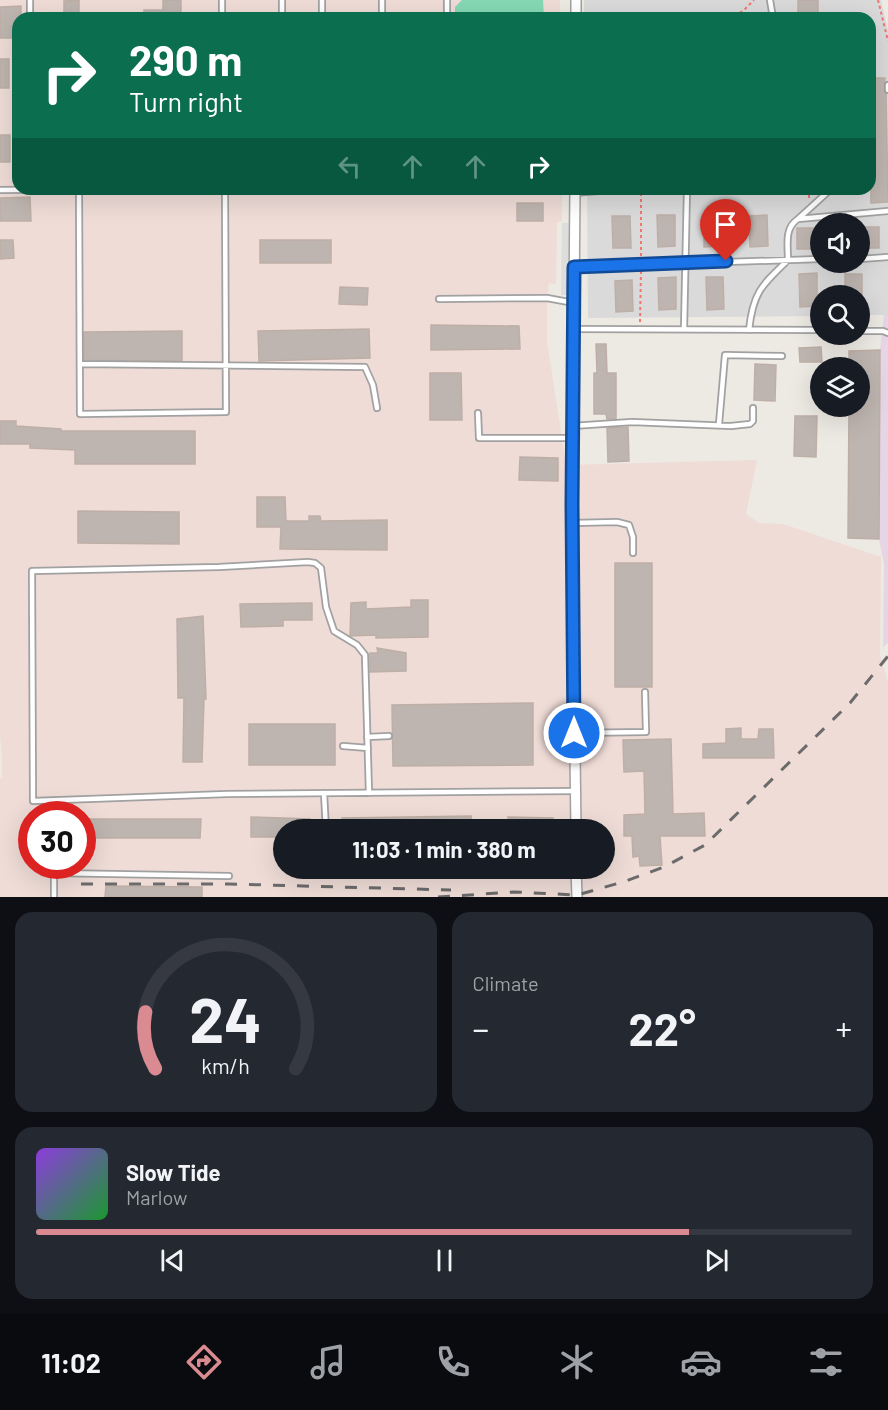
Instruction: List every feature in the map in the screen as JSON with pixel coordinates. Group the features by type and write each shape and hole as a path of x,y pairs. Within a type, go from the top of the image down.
{"street":[{"path":"575,195 572,524 576,819"},
{"path":"576,879 577,897"}],"lane":[{"path":"888,85 888,90"},
{"path":"79,195 80,414 226,412 225,195"},
{"path":"684,329 687,195"},
{"path":"749,330 751,309 757,294 764,282 788,260 788,233 792,223 824,195"},
{"path":"798,219 888,211"},
{"path":"870,258 888,256"},
{"path":"574,267 810,259"},
{"path":"439,299 547,298 574,304"},
{"path":"574,329 810,330"},
{"path":"870,331 888,333"},
{"path":"719,424 725,355 782,356"},
{"path":"80,364 365,367 373,385 377,408"},
{"path":"572,426 632,422 731,426 750,424 753,421 753,408"},
{"path":"478,412 479,438 572,438"},
{"path":"572,524 617,522 629,525 633,537 633,553"},
{"path":"369,793 365,655 357,645 334,631 326,607 321,568 315,563 33,571 33,801 227,794 369,793 575,791"},
{"path":"574,733 646,732 645,692"},
{"path":"367,737 389,736"},
{"path":"343,746 368,747"},
{"path":"324,793 325,819"},
{"path":"54,897 54,873 229,876"}],"path":[{"path":"741,12 754,0"},
{"path":"878,0 888,41"}],"shaded area":[{"path":"0,0 560,0 560,12 12,12 12,195 562,195 562,221 557,222 556,284 549,283 547,298 547,341 566,465 757,460 746,514 759,523 783,524 881,557 880,655 888,682 888,897 0,897 0,779 2,778 0,734"},
{"path":"584,0 881,0 888,31 888,315 870,315 870,285 810,285 810,316 588,318 587,195 876,195 876,12 584,12"},
{"path":"562,223 569,223 568,295 561,295"},
{"path":"884,315 888,315 888,643 883,647 884,564 879,539 880,350"}],"green space":[{"path":"462,0 543,0 544,12 455,12 455,7"}],"building":[{"path":"79,0 79,12 64,12 64,1"},
{"path":"163,0 181,0 181,12 144,12 144,10 163,10"},
{"path":"798,0 818,0 818,12 798,12"},
{"path":"21,6 21,12 12,12 12,38 0,38 0,7"},
{"path":"0,59 9,59 9,88 0,88"},
{"path":"876,78 885,78 888,202 871,203 871,195 876,195"},
{"path":"0,135 10,135 10,162 0,162"},
{"path":"30,197 31,221 0,221 0,198"},
{"path":"517,203 543,203 543,221 517,221"},
{"path":"657,215 675,215 675,246 658,247"},
{"path":"704,215 721,215 722,246 704,247"},
{"path":"767,215 768,246 750,247 749,216"},
{"path":"612,216 630,216 631,248 613,248"},
{"path":"870,227 879,227 879,248 870,248"},
{"path":"797,228 810,228 810,249 797,249"},
{"path":"0,240 13,240 14,258 0,259"},
{"path":"260,240 331,240 331,263 260,263"},
{"path":"817,273 817,285 810,285 810,306 800,307 799,274"},
{"path":"845,274 862,274 862,285 845,285"},
{"path":"676,277 676,309 659,310 658,278"},
{"path":"706,277 723,277 724,309 707,310"},
{"path":"632,280 633,311 616,312 615,281"},
{"path":"340,287 368,288 367,305 339,304"},
{"path":"431,325 519,326 520,349 431,350"},
{"path":"369,329 370,358 259,361 258,331"},
{"path":"182,331 182,361 84,360 84,332"},
{"path":"596,344 606,344 607,373 616,373 616,419 607,419 606,414 594,414 594,373 597,373"},
{"path":"821,347 822,357 810,357 810,362 800,362 799,348"},
{"path":"880,350 879,539 848,538 849,417 870,417 870,357 849,357 849,351"},
{"path":"755,364 776,365 775,401 754,400"},
{"path":"430,373 461,373 462,420 430,420"},
{"path":"795,416 817,417 816,457 794,456"},
{"path":"0,421 16,421 16,426 61,429 61,431 195,431 195,464 75,464 75,450 30,448 30,444 0,444"},
{"path":"628,427 629,461 608,462 607,428"},
{"path":"520,457 558,458 558,481 519,480"},
{"path":"257,497 285,497 286,521 309,521 309,516 320,516 321,521 387,520 387,550 280,549 281,527 257,527"},
{"path":"78,511 179,512 179,544 78,543"},
{"path":"615,563 652,563 652,687 615,687"},
{"path":"411,600 428,600 428,637 350,636 351,603 366,602 366,609 411,607"},
{"path":"312,603 312,620 283,620 283,626 241,627 240,604"},
{"path":"203,616 206,699 204,699 202,762 183,762 184,698 178,698 177,619"},
{"path":"377,648 406,653 406,671 370,672 370,653 378,653"},
{"path":"533,703 533,765 393,766 392,705"},
{"path":"249,724 335,724 335,765 249,765"},
{"path":"741,728 741,739 758,739 759,729 773,729 774,758 703,758 703,744 726,743 726,729"},
{"path":"671,739 673,814 704,813 705,836 660,836 662,865 640,866 639,856 633,857 632,836 624,836 624,815 645,814 644,771 624,772 623,740"},
{"path":"471,816 471,819 342,819"},
{"path":"251,817 310,819 273,819 273,837 251,837"},
{"path":"508,817 553,818 553,819 508,819"},
{"path":"96,819 201,819 200,838 96,838"},
{"path":"106,886 202,887 202,897 105,897"}],"railway":[{"path":"438,897 514,892 577,895 664,867 705,845 850,703 888,656"},
{"path":"81,884 229,884 451,890"}],"route":[{"path":"574,733 572,504 574,267 726,261"}]}
